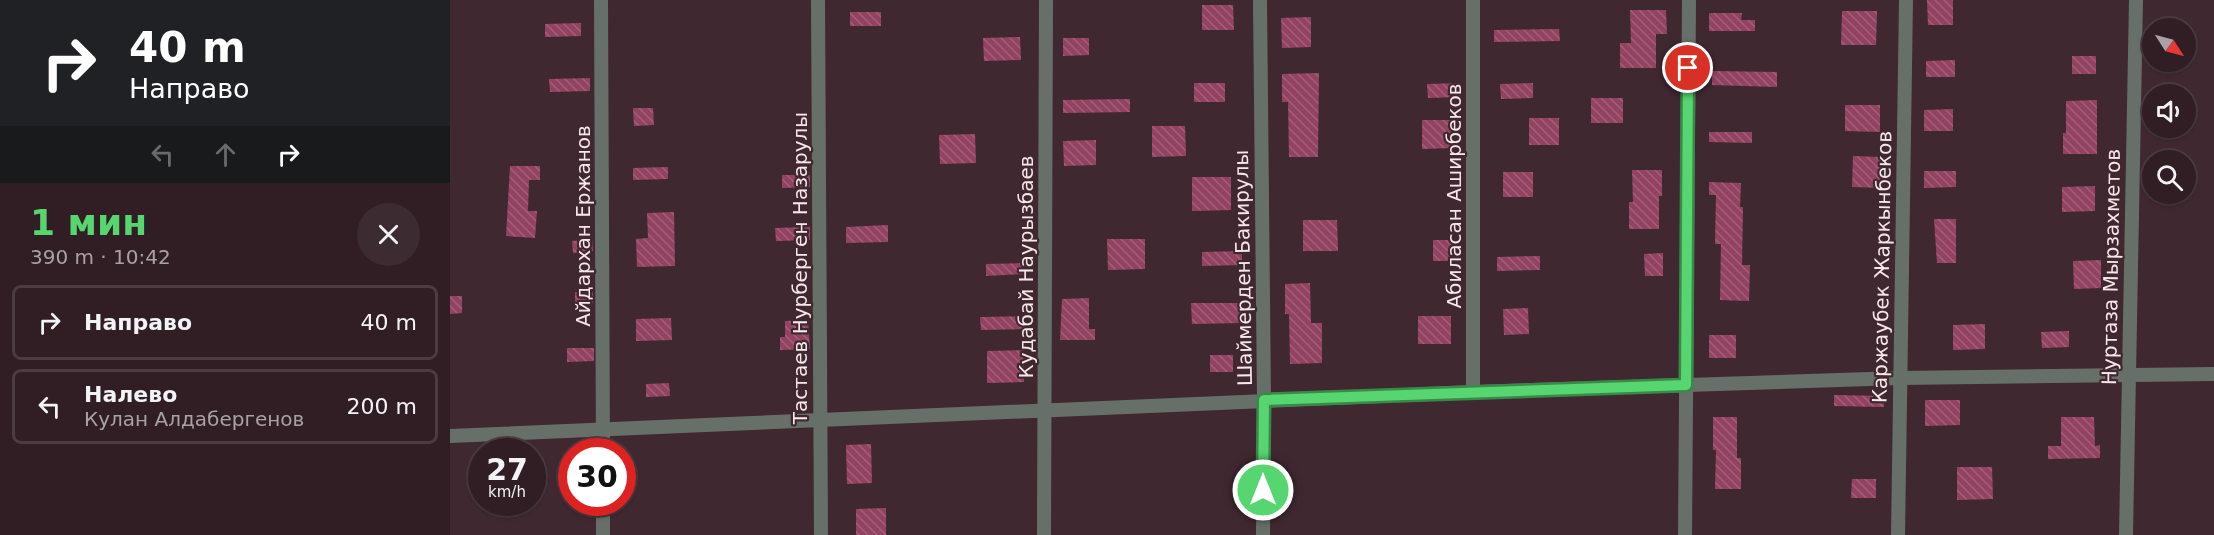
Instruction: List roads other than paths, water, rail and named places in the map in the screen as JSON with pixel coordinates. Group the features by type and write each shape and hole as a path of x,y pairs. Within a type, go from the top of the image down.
{"street":[{"name":"Айдархан Ержанов","path":"601,0 603,438"},
{"name":"Тастаев Нурберген Назарулы","path":"818,0 821,535"},
{"name":"Кудабай Наурызбаев","path":"1044,535 1046,0"},
{"name":"Шаймерден Бакирулы","path":"1260,0 1263,535"},
{"name":"Абиласан Аширбеков","path":"1473,0 1473,392"},
{"path":"1685,535 1689,0"},
{"name":"Каржаубек Жаркынбеков","path":"1898,535 1906,0"},
{"name":"Нуртаза Мырзахметов","path":"2126,535 2136,0"},
{"path":"450,436 1473,392 1900,378 2214,374"},
{"path":"603,516 603,535"}]}
